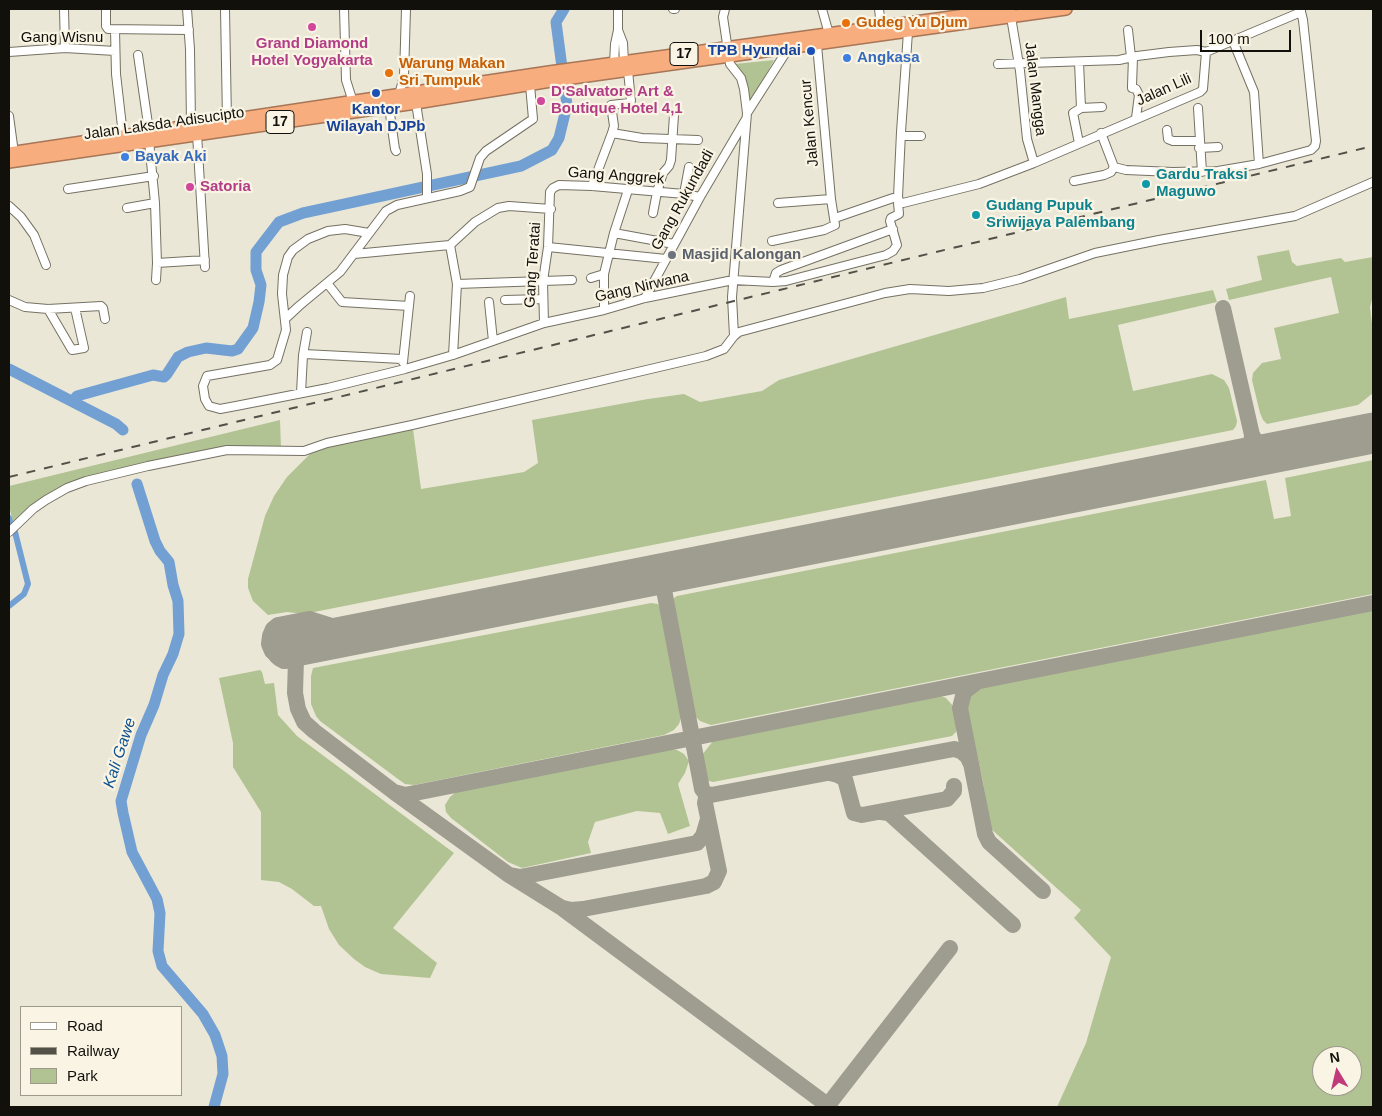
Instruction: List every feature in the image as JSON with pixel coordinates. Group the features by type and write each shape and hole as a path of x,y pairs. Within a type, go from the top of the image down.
{"highway":[{"path":"922,20 939,9"},
{"path":"973,9 987,12"},
{"name":"17","path":"952,17 1066,9"},
{"name":"17","path":"952,17 987,12 1010,13"},
{"name":"Jalan Laksda Adisucipto","path":"787,44 817,45 908,32 952,17"},
{"name":"Jalan Laksda Adisucipto","path":"11,156 194,130 389,107 415,98 622,65 728,53 787,44 829,34 952,17"},
{"name":"Jalan Laksda Adisucipto","path":"194,130 227,120 399,95 415,98 530,85 550,77"},
{"name":"Jalan Laksda Adisucipto","path":"11,156 123,135 149,136"}],"street":[{"path":"106,9 107,28 115,30 189,30"},
{"path":"158,263 205,263 194,130 187,9"},
{"path":"225,9 227,120"},
{"path":"344,9 346,80 353,102"},
{"path":"399,95 404,76 406,9"},
{"path":"592,186 614,126 611,106 631,101 622,65 614,44 618,30 618,9"},
{"path":"725,9 723,17 728,53 731,67 741,78 747,115 731,306 734,336"},
{"path":"822,9 829,34"},
{"path":"879,9 881,26"},
{"path":"64,10 65,48"},
{"path":"998,64 1119,60 1197,50 1206,52 1301,10 1315,146 1311,150 1259,164 1227,170 1173,172 1114,167"},
{"name":"Jalan Mangga","path":"1010,13 1019,64 1027,140 1034,163"},
{"path":"115,30 115,52 123,135"},
{"path":"1128,30 1132,57 1132,88 1136,89 1139,95 1136,118"},
{"path":"898,200 900,136 908,32"},
{"path":"1233,41 1254,92 1259,164"},
{"name":"Gang Rukundadi","path":"645,298 787,44"},
{"name":"Jalan Kencur","path":"817,45 831,199 835,218"},
{"name":"Gang Wisnu","path":"9,52 65,48 115,52"},
{"name":"Jalan Lili","path":"772,241 832,228 835,225 835,218 898,200 979,184 1034,163 1200,92 1203,89 1206,52"},
{"path":"138,55 154,176 158,263 156,280"},
{"path":"1080,62 1081,108"},
{"path":"404,76 415,98 427,174 427,198"},
{"path":"285,320 340,272 386,211 397,205 470,187 480,158 486,151 533,119 530,85"},
{"path":"389,107 396,151"},
{"path":"1079,143 1073,113 1081,108 1102,107"},
{"path":"1198,108 1202,172"},
{"path":"654,214 657,192 665,170 670,164 674,138 674,115"},
{"path":"9,116 11,156"},
{"path":"1166,130 1168,139 1173,141 1218,147"},
{"path":"612,133 642,138 698,140"},
{"path":"1101,133 1114,167"},
{"path":"900,136 921,136"},
{"path":"684,194 689,166"},
{"path":"1074,181 1104,175 1111,172 1114,167"},
{"path":"68,189 154,176"},
{"path":"12,529 40,504 60,492 86,481 148,466 235,450 304,451 327,443 706,356 724,349 734,336 744,331 885,293 910,289 949,291 983,288 1020,279 1095,253 1295,216 1373,182"},
{"name":"Gang Anggrek","path":"551,209 550,192 553,188 559,186 592,186 700,197"},
{"path":"604,310 604,274 614,233 628,190"},
{"path":"778,203 831,199"},
{"name":"Gang Nirwana","path":"285,320 286,330 278,360 270,365 207,376 203,386 205,399 209,406 220,409 405,369 453,355 544,323 604,310 645,298 733,280 773,282 811,275 893,252 897,245 890,219 899,214 898,200"},
{"path":"127,208 156,203"},
{"path":"9,206 21,216 34,235 46,265"},
{"path":"354,254 450,244 475,222 498,208 509,206 551,209"},
{"name":"Gang Teratai","path":"544,323 543,281 551,209"},
{"path":"285,320 282,294 283,275 288,257 293,250 308,239 328,232 345,228 369,232"},
{"path":"773,282 776,273 781,270 893,229"},
{"path":"614,233 674,244"},
{"path":"450,244 457,284 453,355"},
{"path":"548,247 666,258"},
{"path":"591,278 604,274"},
{"path":"457,284 572,280"},
{"path":"327,283 342,302 409,306"},
{"path":"405,369 402,359 410,296"},
{"path":"505,300 543,299"},
{"path":"9,300 25,307 48,309 101,306 105,319"},
{"path":"489,302 493,341"},
{"path":"48,309 72,350 84,348 75,308"},
{"path":"301,393 306,332"},
{"path":"304,354 402,359"}],"green space":[{"path":"774,60 750,103 746,85 735,64"},
{"path":"1289,250 1292,262 1297,266 1341,258 1345,262 1373,257 1373,296 1370,307 1373,332 1373,393 1358,405 1267,424 1260,413 1252,380 1253,373 1262,363 1281,359 1274,328 1339,313 1331,277 1229,300 1226,289 1262,280 1257,256"},
{"path":"1213,290 1217,302 1118,325 1133,391 1212,374 1224,380 1229,388 1237,421 1233,430 304,614 287,612 268,615 253,601 248,588 248,579 265,516 274,496 287,477 310,454 327,447 413,429 421,489 524,472 538,463 532,420 684,394 700,402 762,391 779,380 1066,297 1069,319"},
{"path":"280,420 281,448 240,447 67,484 33,505 13,524 9,505 9,486"},
{"path":"1373,460 1373,594 711,725 700,721 695,716 691,707 672,603 677,596 1266,480 1274,519 1291,516 1285,478"},
{"path":"651,603 658,604 662,611 682,715 679,724 674,730 664,735 414,785 405,784 320,721 311,704 311,676 313,668"},
{"path":"1373,609 1373,1107 1057,1107 1086,1043 1111,957 1074,918 1081,910 990,828 983,782 966,703 968,696 974,690"},
{"path":"260,670 265,684 274,683 278,715 297,736 454,853 393,928 437,963 430,978 381,974 365,967 339,945 329,929 321,906 314,906 292,889 279,882 261,880 261,812 233,767 233,743 219,678"},
{"path":"938,695 946,698 953,706 957,726 956,732 952,736 713,782 705,780 700,760 713,741"},
{"path":"665,748 677,750 684,754 689,761 685,773 678,784 690,826 668,834 660,813 637,811 595,822 588,842 591,853 522,868 508,862 451,818 446,812 445,805 457,791"}],"waterway":[{"path":"73,401 77,396 153,375 164,377 178,357 188,352 206,348 232,351 238,349 253,328 259,302 261,285 256,270 256,252 279,222 303,213 521,166 552,150 559,138 567,105 556,22 564,9"},
{"path":"9,369 116,424 123,430"},
{"name":"Kali Gawe","path":"137,484 155,541 169,562 178,601 179,634 154,705 141,735 121,801 132,852 157,899 160,913 158,951 162,966 203,1014 215,1035 222,1056 223,1074 214,1107"},
{"path":"9,518 11,525"},
{"path":"9,606 24,594 28,584 15,532"}],"taxiway":[{"path":"1223,308 1252,435 1264,452 1272,452"},
{"path":"1240,459 1251,450 1252,435"},
{"path":"673,571 666,581 664,590 702,789 705,793 711,795"},
{"path":"645,577 660,583 664,590"},
{"path":"394,792 405,795 1373,603"},
{"path":"310,643 296,659 284,661 272,651 269,644 273,629 278,625 309,619 357,634"},
{"path":"296,659 295,693 298,709 304,722 314,731 394,792 509,875 562,908 830,1107"},
{"path":"977,682 964,692 960,708 985,834 989,842 1043,891"},
{"path":"563,908 571,910 583,909 706,886 714,882 719,871 705,803 706,798 711,795 954,749 961,751 967,756 971,764"},
{"path":"830,773 845,779 854,813 862,815 947,799 954,791 954,786"},
{"path":"881,812 889,813 1013,925"},
{"path":"510,875 520,877 697,843 703,836 708,819"},
{"path":"828,1105 950,948"}],"runway":[{"path":"286,648 1373,433"}],"railway":[{"path":"9,477 1373,146"}],"place":[{"name":"Gudeg Yu Djum","path":"846,23"},
{"name":"Grand Diamond Hotel Yogyakarta","path":"312,27"},
{"name":"TPB Hyundai","path":"811,51"},
{"name":"Angkasa","path":"847,58"},
{"name":"Warung Makan Sri Tumpuk","path":"389,73"},
{"name":"Kantor Wilayah DJPb","path":"376,93"},
{"name":"D'Salvatore Art & Boutique Hotel 4,1","path":"541,101"},
{"name":"Bayak Aki","path":"125,157"},
{"name":"Gardu Traksi Maguwo","path":"1146,184"},
{"name":"Satoria","path":"190,187"},
{"name":"Gudang Pupuk Sriwijaya Palembang","path":"976,215"},
{"name":"Masjid Kalongan","path":"672,255"}]}
